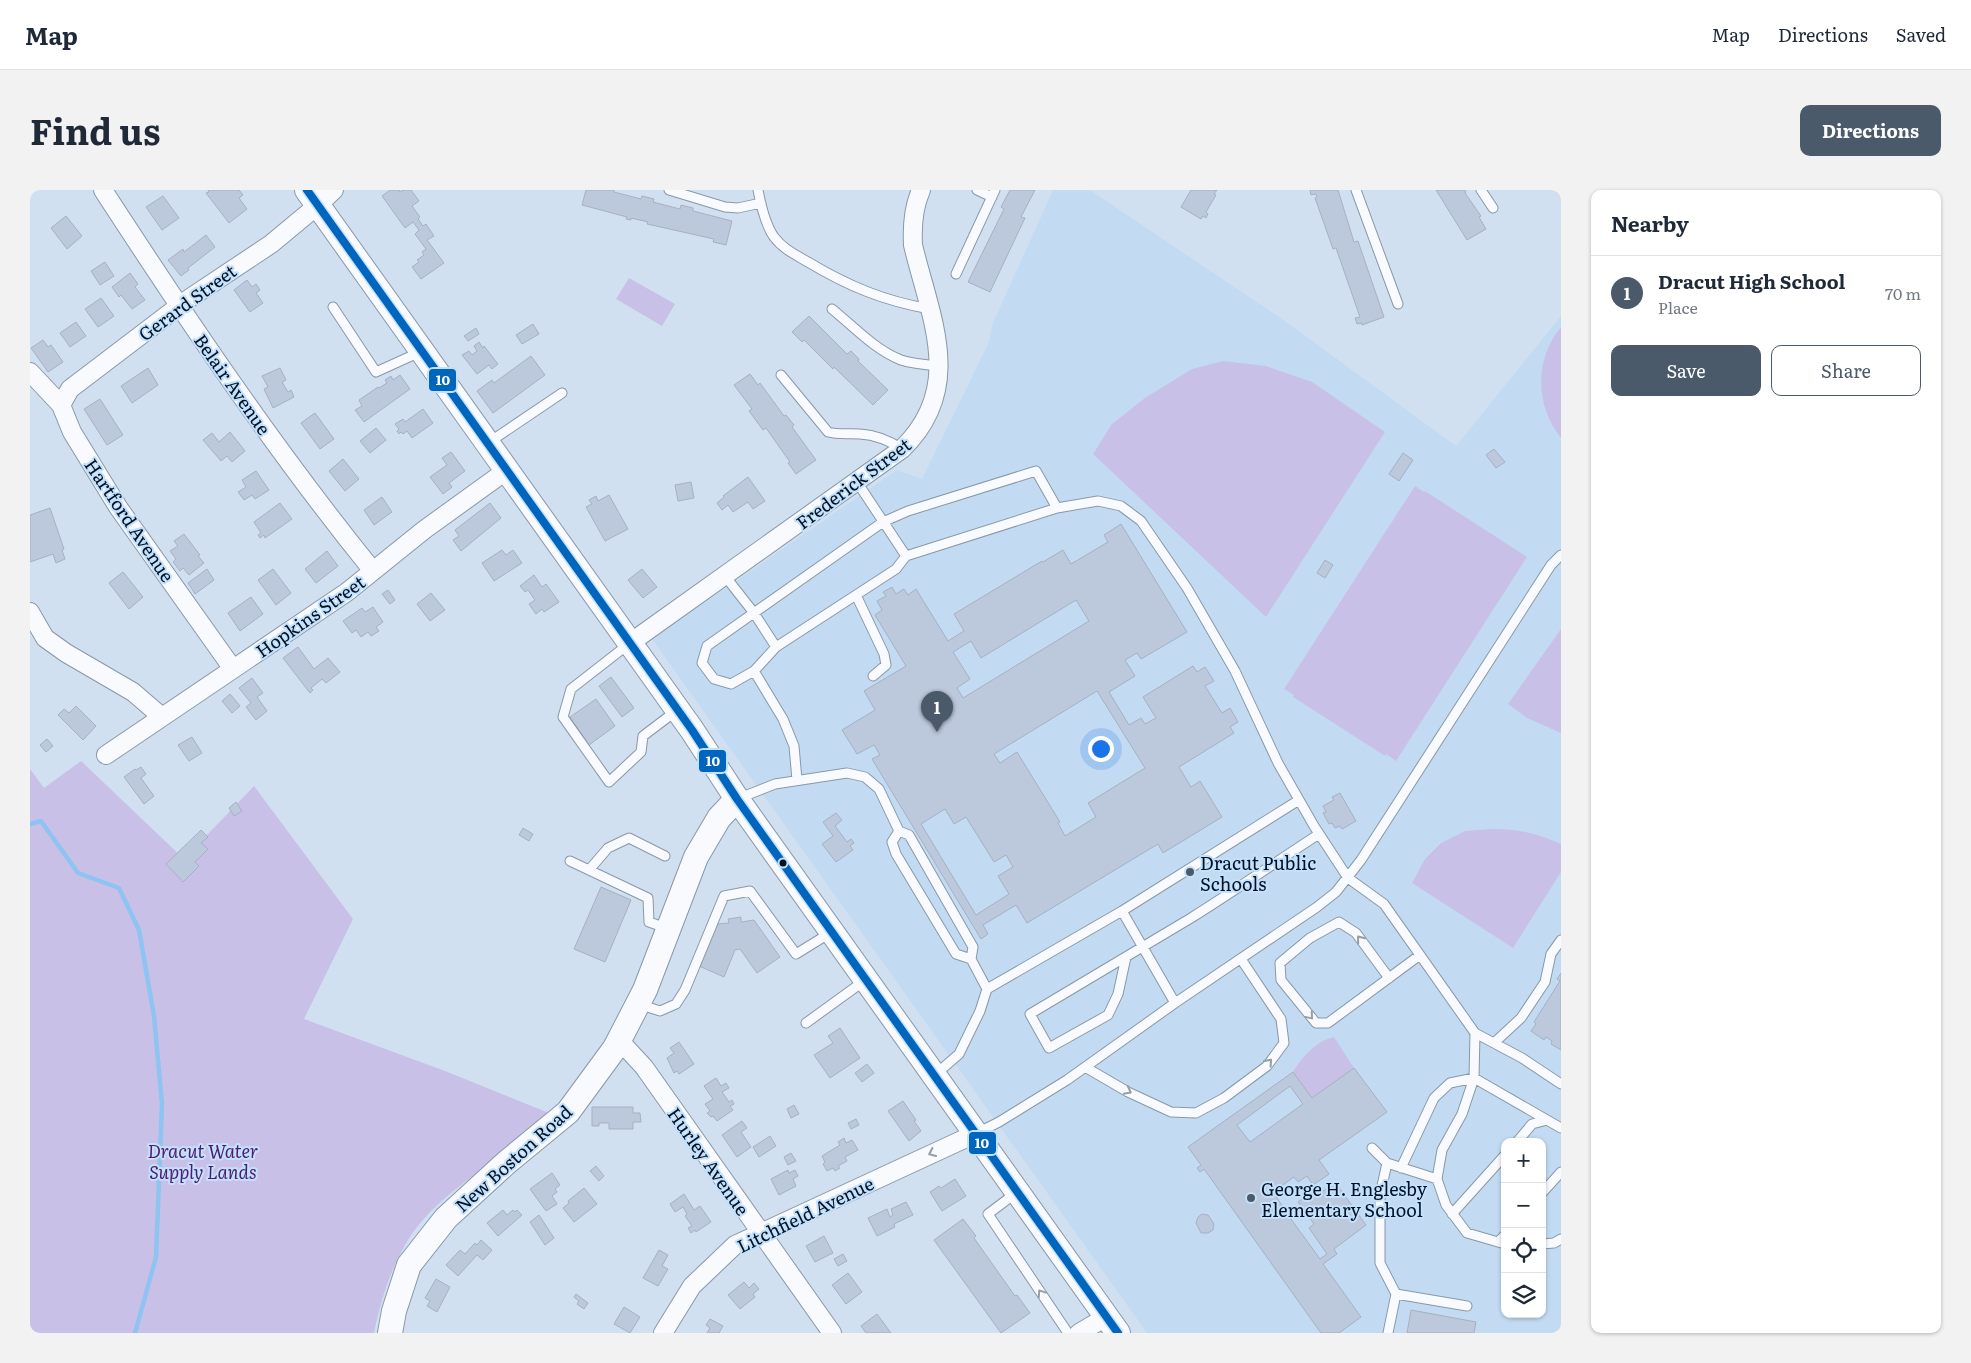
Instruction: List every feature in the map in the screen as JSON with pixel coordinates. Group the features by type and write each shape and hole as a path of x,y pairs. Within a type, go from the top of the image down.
{"main road":[{"path":"320,195 423,351 678,710 737,799 1112,1325"},
{"name":"New Boston Road","path":"390,1333 394,1311 408,1265 446,1218 506,1163 568,1112 619,1040 645,990 696,857 719,818 737,799"}],"street":[{"name":"Belair Avenue","path":"103,190 179,306 252,412 328,516 373,571"},
{"name":"Frederick Street","path":"630,643 857,482 902,449 915,436 929,414 937,390 940,366 937,333 913,245 914,207 921,190"},
{"name":"Gerard Street","path":"61,405 70,389 179,306 271,244 320,195"},
{"name":"Hartford Avenue","path":"30,372 61,405 72,432 118,507 233,669"},
{"name":"Hopkins Street","path":"106,755 347,592 424,530 507,470"},
{"path":"31,615 45,638 66,653 133,692 162,717"},
{"name":"Hurley Avenue","path":"619,1040 644,1067 832,1333"},
{"name":"Litchfield Avenue","path":"663,1333 692,1286 735,1245 761,1235 976,1133"},
{"path":"1079,1333 1112,1325"}],"lane":[{"path":"669,190 725,207 738,208 761,203"},
{"path":"758,190 770,230 780,244 832,276 869,294 930,309"},
{"path":"956,274 993,193 977,190"},
{"path":"1356,190 1398,304"},
{"path":"1481,190 1493,208"},
{"path":"332,307 376,372 423,351"},
{"path":"832,308 893,356 907,362 940,366"},
{"path":"781,375 828,432 862,434 886,440 902,449"},
{"path":"488,443 562,393"},
{"path":"1057,508 1036,471 908,511 882,522 707,646 702,663 714,680 731,684 754,672 776,648 896,569 906,556 1057,508 1098,501 1121,506 1141,521 1187,588 1235,671 1278,763 1319,834 1348,878 1384,904 1475,1033 1522,1058 1561,1084"},
{"path":"857,482 906,556"},
{"path":"976,1133 999,1122 1085,1067 1336,892 1368,849 1551,565 1561,555"},
{"path":"725,576 754,613 776,648"},
{"path":"856,595 884,654 886,665 873,676"},
{"path":"630,643 571,689 564,717 608,782 641,752 643,736 678,710"},
{"path":"754,672 783,719 794,746 796,780"},
{"path":"737,799 775,784 796,780 847,773 866,778 879,789 899,831 909,836 965,932 973,947 971,958 987,989"},
{"path":"935,1075 959,1054 980,1011 987,989 1122,911 1299,800"},
{"path":"899,831 892,842 896,854 956,954 971,958"},
{"path":"1126,957 1118,994 1108,1015 1049,1048 1030,1014 1192,917 1319,834"},
{"path":"589,870 608,848 629,838 665,856"},
{"path":"570,861 648,898 649,922 669,929"},
{"path":"638,1004 660,1011 676,1004 685,990 724,896 750,890 796,954 832,932"},
{"path":"1122,911 1175,1003"},
{"path":"1389,978 1356,933 1339,922 1310,938 1280,963 1280,980 1316,1023 1328,1023 1389,978 1420,955"},
{"path":"1494,1044 1521,1018 1545,982 1551,954 1561,940"},
{"path":"1085,1067 1121,1088 1171,1112 1196,1113 1224,1098 1267,1066 1284,1044 1281,1019 1241,959"},
{"path":"806,1023 866,979"},
{"path":"1475,1033 1474,1078 1462,1114 1442,1150 1437,1179 1446,1206 1467,1233 1501,1243"},
{"path":"1401,1168 1434,1098 1450,1082 1474,1078 1561,1128"},
{"path":"1520,1138 1532,1124 1547,1120"},
{"path":"1372,1148 1387,1163 1437,1179"},
{"path":"1452,1214 1501,1159"},
{"path":"1387,1163 1380,1195 1380,1264 1396,1294 1388,1333"},
{"path":"1546,1189 1561,1172"},
{"path":"1017,1192 988,1214 1068,1333"},
{"path":"1546,1244 1554,1244 1561,1240"},
{"path":"1396,1294 1467,1306"}],"shaded area":[{"name":"Dracut Public Schools","path":"1053,190 1090,190 1285,321 1456,446 1561,316 1561,1333 1147,1333 652,639 897,470 922,479 989,342 992,325"}],"green space":[{"path":"629,278 675,304 662,326 616,299"},
{"path":"1561,327 1561,438 1552,425 1546,411 1542,397 1541,382 1546,354 1552,340"},
{"path":"1223,361 1266,366 1312,382 1385,432 1266,617 1093,454 1112,424 1145,398 1192,369"},
{"path":"1415,486 1527,557 1396,761 1386,754 1385,756 1293,697 1294,695 1284,689"},
{"path":"1561,629 1561,733 1527,718 1508,704"},
{"name":"Dracut Water Supply Lands","path":"81,761 184,859 254,786 353,919 304,1019 445,1071 549,1113 449,1195 418,1225 403,1248 392,1272 383,1296 374,1333 30,1333 30,769 44,788"},
{"path":"1491,829 1527,832 1561,844 1561,872 1513,948 1412,883 1425,859 1441,843 1465,831"},
{"path":"1334,1037 1354,1068 1312,1098 1293,1072 1310,1050 1321,1042"}],"building":[{"path":"208,190 239,190 243,195 239,198 247,209 229,223 206,193 209,192"},
{"path":"390,190 399,190 400,192 411,190 419,201 412,206 420,217 418,219 423,226 426,224 434,236 427,240 444,263 421,279 412,267 419,262 417,260 424,255 422,252 426,249 415,234 419,230 413,222 405,228 382,196"},
{"path":"586,190 614,190 614,192 641,199 642,196 654,199 653,202 680,209 681,205 693,208 693,211 732,221 726,245 713,242 714,239 647,224 648,222 631,218 631,220 626,219 627,217 582,205"},
{"path":"1010,190 1035,190 1021,217 1025,218 990,292 968,282 1004,209 1001,207"},
{"path":"1191,190 1217,190 1206,212 1208,214 1206,218 1203,216 1201,219 1181,207"},
{"path":"1310,190 1338,190 1354,242 1358,241 1384,317 1362,325 1362,323 1357,324 1355,318 1360,317 1336,248 1333,249 1315,198 1317,197 1316,194 1311,195"},
{"path":"1436,190 1465,190 1465,193 1481,216 1479,217 1486,229 1467,240"},
{"path":"163,196 179,218 162,230 146,207"},
{"path":"66,216 82,236 67,249 51,228"},
{"path":"206,235 215,247 188,268 189,270 181,276 168,260 183,249 184,252"},
{"path":"105,262 114,276 100,285 91,271"},
{"path":"130,273 138,284 135,287 145,300 132,309 121,295 119,297 112,287"},
{"path":"247,280 252,287 256,284 260,290 256,293 263,303 250,312 234,290"},
{"path":"101,298 114,316 98,327 85,309"},
{"path":"809,316 847,354 851,351 859,359 858,361 888,390 873,405 834,367 833,369 804,340 802,342 792,332"},
{"path":"76,322 86,336 70,347 60,333"},
{"path":"533,324 539,334 522,344 516,335"},
{"path":"476,328 479,334 468,341 464,336"},
{"path":"43,340 48,347 51,345 63,362 48,372 31,348"},
{"path":"479,342 498,364 492,369 489,365 477,374 462,355 469,351 472,355 477,351 474,346"},
{"path":"531,356 545,375 493,413 477,391 492,380 494,383"},
{"path":"148,368 158,385 132,403 121,386"},
{"path":"280,368 286,380 282,382 288,392 291,390 294,397 273,408 264,389 268,387 262,376"},
{"path":"750,374 758,385 760,383 784,416 786,415 794,425 792,427 816,460 796,474 788,463 790,462 766,428 763,430 749,411 752,409 734,385"},
{"path":"400,375 410,389 364,422 355,410 362,406 359,400 387,383 385,380 391,376 393,380"},
{"path":"100,399 123,435 107,445 84,409"},
{"path":"423,409 433,423 412,438 407,431 399,434 397,431 399,429 395,424 403,419 405,422"},
{"path":"315,413 334,439 320,449 301,423"},
{"path":"376,428 386,440 370,453 360,441"},
{"path":"230,432 245,451 232,462 227,456 221,461 203,440 212,433 219,442"},
{"path":"1494,449 1505,462 1496,468 1486,455"},
{"path":"451,452 465,471 449,483 452,487 443,494 430,477 447,465 442,458"},
{"path":"1403,453 1413,460 1399,481 1389,474"},
{"path":"343,459 359,479 345,491 329,471"},
{"path":"256,471 269,490 255,499 252,495 244,500 238,492 246,487 242,480"},
{"path":"748,477 765,501 753,509 748,502 733,512 728,505 722,510 717,503 723,496"},
{"path":"691,482 694,498 678,501 675,485"},
{"path":"609,495 628,529 605,541 586,507 592,504 589,500 596,496 598,501"},
{"path":"382,497 392,512 374,525 364,510"},
{"path":"280,503 292,519 265,538 264,535 260,538 258,535 261,533 254,522"},
{"path":"490,503 501,518 461,551 453,540 459,536 455,530"},
{"path":"50,508 64,549 62,550 65,559 56,563 53,554 30,562 30,515"},
{"path":"1121,524 1187,632 1141,659 1137,653 1125,660 1135,676 1109,692 1129,725 1141,718 1145,724 1156,718 1143,697 1193,666 1197,672 1205,667 1214,681 1205,686 1222,713 1230,708 1238,722 1230,727 1234,733 1179,767 1191,787 1200,781 1222,817 1163,853 1158,844 1027,923 1016,905 983,925 988,934 981,939 872,759 880,755 874,745 857,754 842,730 875,710 864,691 906,666 875,615 882,610 877,601 886,596 883,592 892,587 896,594 904,589 908,595 916,589 948,641 964,631 954,614 1063,550 1071,564 1108,542 1104,535","holes":["1076,600 1089,621 963,698 957,688 970,679 953,652 971,641 981,658","1097,691 1145,768 1088,803 1096,817 1065,836 1058,823 1060,822 1017,752 1000,763 994,754","945,809 954,824 966,817 994,862 1006,855 1013,867 998,876 1009,894 976,915 921,824"]},
{"path":"184,534 204,563 189,575 183,568 180,571 173,562 176,559 170,551 178,546 174,541"},
{"path":"502,550 506,555 513,550 522,563 494,581 482,563"},
{"path":"327,551 338,566 316,583 305,569"},
{"path":"1325,560 1333,565 1325,578 1317,573"},
{"path":"207,569 214,580 195,594 188,583"},
{"path":"273,569 291,593 276,605 258,580"},
{"path":"642,569 657,587 643,598 628,580"},
{"path":"123,572 143,597 129,609 109,583"},
{"path":"534,575 542,587 546,584 559,602 544,612 542,609 536,614 529,604 535,600 528,590 525,592 520,586"},
{"path":"388,590 395,600 390,604 382,594"},
{"path":"431,593 445,610 430,621 417,604"},
{"path":"251,597 263,614 240,631 228,613"},
{"path":"373,607 383,622 376,627 379,631 371,636 368,632 361,637 356,630 352,633 343,621 362,608 365,612"},
{"path":"298,647 314,669 328,658 340,672 326,683 322,679 311,688 313,690 310,693 283,658"},
{"path":"611,677 634,708 622,717 599,686"},
{"path":"252,678 263,693 257,697 267,711 256,720 246,707 251,703 239,688"},
{"path":"230,694 240,706 232,713 222,701"},
{"path":"596,699 615,726 589,745 570,717"},
{"path":"76,706 96,726 83,740 58,715 64,709 69,713"},
{"path":"192,737 202,753 189,761 178,745"},
{"path":"47,739 53,746 46,752 40,745"},
{"path":"141,767 146,774 141,778 154,796 144,804 124,777"},
{"path":"1340,793 1356,821 1342,829 1340,826 1335,828 1332,823 1329,824 1323,813 1326,812 1323,806 1334,800 1332,797"},
{"path":"236,802 242,811 234,816 229,808"},
{"path":"836,813 842,820 835,826 847,842 851,839 854,843 850,846 853,850 836,862 822,844 833,836 823,822"},
{"path":"523,828 533,834 529,841 519,835"},
{"path":"201,830 208,837 201,843 208,849 195,862 199,866 183,882 166,864"},
{"path":"601,887 631,900 605,962 574,949"},
{"path":"741,917 741,922 754,920 780,957 757,973 740,949 735,950 724,977 699,966 716,924 729,923 728,919"},
{"path":"1561,973 1561,1050 1551,1044 1552,1041 1546,1037 1544,1040 1531,1031 1536,1024 1534,1022 1560,981 1557,979"},
{"path":"840,1028 860,1058 830,1078 814,1055 833,1043 828,1036"},
{"path":"679,1042 694,1064 679,1074 677,1071 674,1073 667,1058 674,1053 670,1048"},
{"path":"867,1064 874,1073 862,1082 855,1073"},
{"name":"George H. Englesby Elementary School","path":"1354,1068 1387,1112 1319,1160 1329,1174 1313,1185 1307,1176 1298,1182 1294,1177 1273,1192 1285,1210 1287,1209 1290,1213 1288,1215 1320,1259 1327,1254 1309,1228 1314,1224 1298,1202 1315,1190 1318,1195 1335,1182 1366,1225 1334,1249 1337,1254 1323,1264 1361,1317 1339,1333 1321,1333 1204,1169 1200,1172 1197,1168 1201,1165 1188,1147 1293,1072 1312,1098","holes":["1290,1086 1303,1104 1250,1142 1237,1125"]},
{"path":"716,1078 721,1086 726,1083 729,1088 722,1092 729,1102 732,1100 734,1104 730,1106 733,1110 717,1121 707,1113 710,1111 705,1104 713,1099 704,1086"},
{"path":"903,1101 921,1131 909,1141 888,1111"},
{"path":"794,1105 799,1114 791,1118 787,1109"},
{"path":"592,1107 633,1107 633,1113 640,1113 641,1122 633,1122 633,1129 609,1129 609,1123 599,1123 599,1126 592,1126"},
{"path":"856,1119 859,1125 851,1129 848,1123"},
{"path":"742,1121 747,1128 741,1132 751,1147 737,1157 722,1135"},
{"path":"770,1136 776,1146 759,1157 753,1147"},
{"path":"844,1138 846,1143 852,1140 858,1150 845,1157 847,1161 838,1166 840,1168 835,1171 833,1168 827,1171 823,1164 825,1162 822,1156 840,1145 838,1142"},
{"path":"791,1153 796,1161 788,1165 784,1157"},
{"path":"596,1166 604,1176 599,1181 590,1171"},
{"path":"788,1170 789,1173 795,1170 798,1176 793,1179 796,1186 779,1195 771,1179"},
{"path":"552,1173 560,1185 555,1189 557,1192 552,1196 557,1204 546,1211 530,1189"},
{"path":"955,1179 966,1196 942,1211 930,1192 939,1186 941,1188"},
{"path":"584,1188 597,1204 574,1222 563,1208 569,1203 568,1201"},
{"path":"684,1194 694,1210 700,1206 711,1222 696,1232 695,1230 691,1233 688,1228 692,1226 685,1216 687,1214 683,1207 675,1212 670,1204"},
{"path":"906,1202 913,1215 894,1224 895,1227 877,1236 868,1218 887,1209 890,1217 893,1215 891,1209"},
{"path":"503,1210 507,1215 513,1210 515,1212 517,1210 522,1215 498,1236 487,1223"},
{"path":"1202,1214 1208,1215 1214,1224 1213,1230 1208,1233 1201,1233 1196,1223 1198,1217"},
{"path":"539,1215 554,1238 545,1245 530,1222"},
{"path":"963,1219 976,1236 974,1238 1015,1296 1017,1295 1030,1313 1001,1333 934,1240"},
{"path":"824,1236 833,1253 815,1262 806,1246"},
{"path":"481,1240 492,1250 483,1260 477,1255 458,1276 446,1265 460,1250 465,1254 475,1243 477,1245"},
{"path":"659,1250 668,1255 662,1266 668,1269 658,1286 643,1278"},
{"path":"843,1254 847,1261 838,1266 834,1259"},
{"path":"848,1273 862,1292 846,1304 832,1285"},
{"path":"436,1279 450,1287 437,1312 427,1306 430,1301 425,1298"},
{"path":"744,1282 749,1288 754,1283 759,1289 753,1294 755,1297 740,1309 728,1295"},
{"path":"576,1294 588,1303 584,1309 577,1304 579,1301 574,1297"},
{"path":"624,1307 640,1317 630,1333 614,1324"},
{"path":"1411,1310 1476,1322 1474,1333 1407,1333"},
{"path":"877,1314 891,1333 866,1333 861,1326"},
{"path":"710,1319 723,1326 719,1333 707,1333 710,1328 706,1325"}],"waterway":[{"path":"30,824 41,821 78,873 119,888 139,930 154,1016 162,1104 156,1257 135,1333"}],"transit line":[{"name":"10","path":"307,190 692,730 737,799 1118,1333"}],"place":[{"name":"Dracut High School","path":"937,732"},
{"name":"Dracut Public Schools","path":"1190,872"},
{"name":"George H. Englesby Elementary School","path":"1251,1198"}]}
